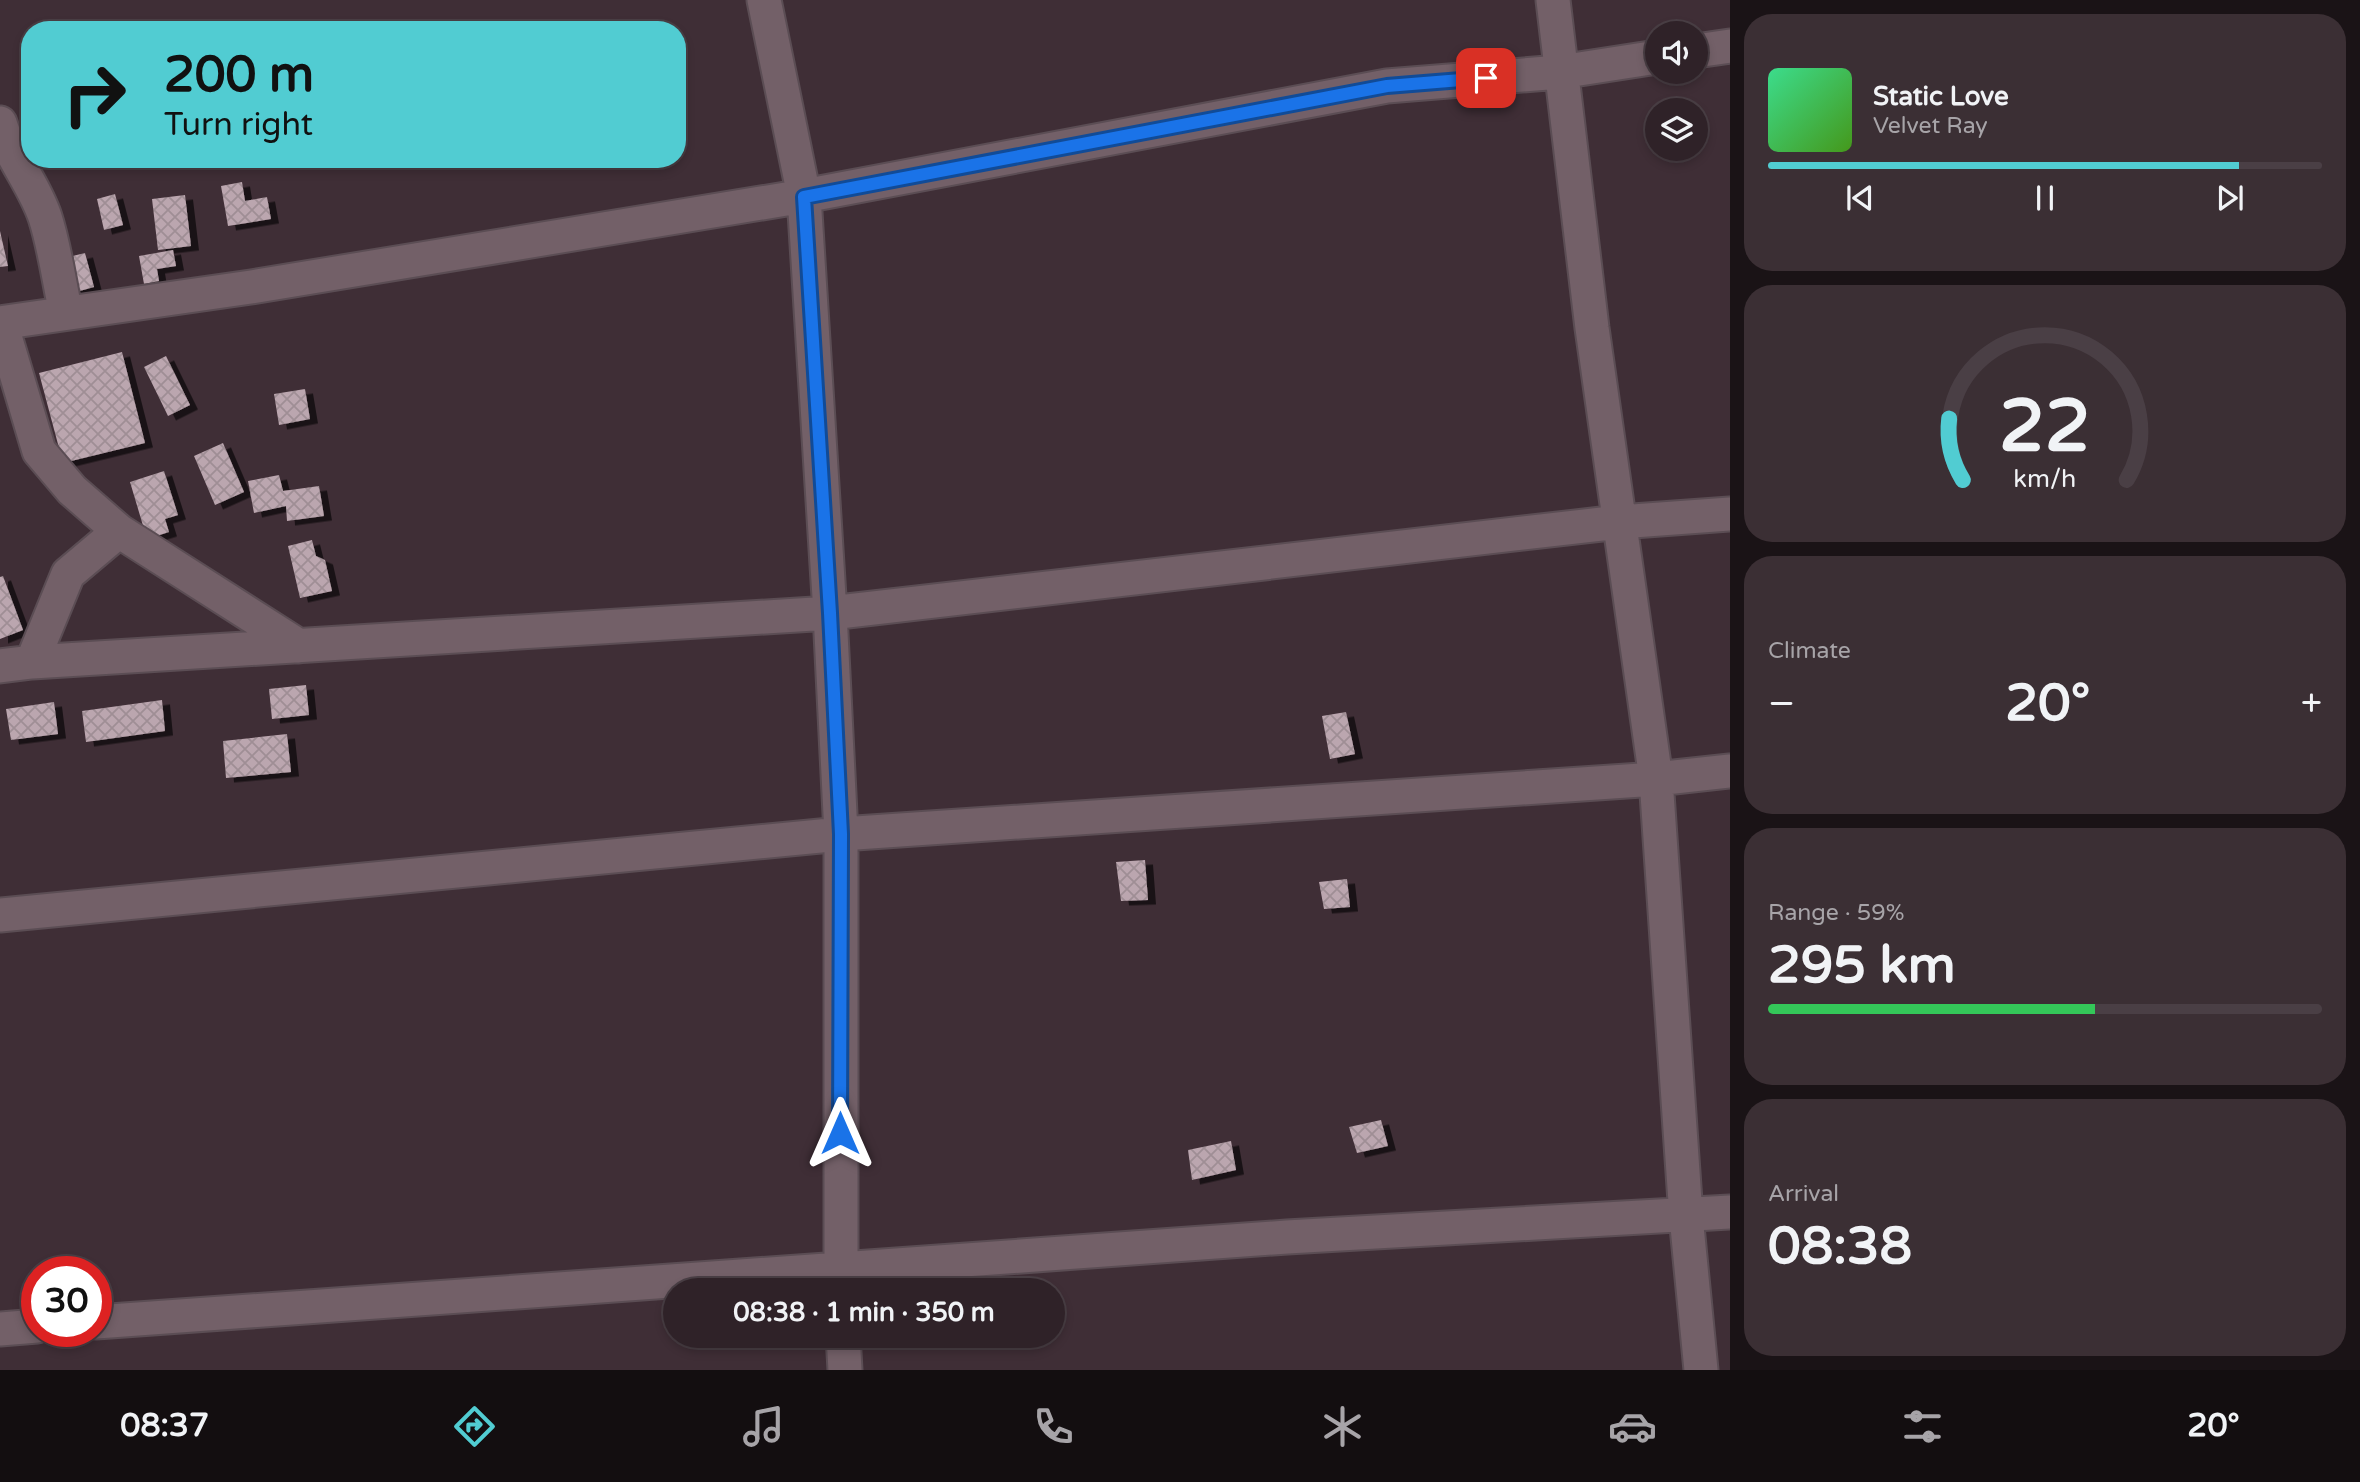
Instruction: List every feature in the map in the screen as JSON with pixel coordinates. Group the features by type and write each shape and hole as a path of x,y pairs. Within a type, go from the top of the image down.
{"street":[{"path":"1553,0 1592,328 1656,779 1686,1216 1701,1370"},
{"path":"772,2 804,197 830,613 841,834 840,1278"},
{"path":"1708,49 1730,46"},
{"path":"299,646 119,531 72,490 39,451 0,323 251,287 804,197 1387,86 1560,72 1645,59"},
{"path":"0,123 5,139 21,166"},
{"path":"22,168 45,217 66,313"},
{"path":"0,666 830,613 1619,522 1730,514"},
{"path":"32,662 68,574 119,531"},
{"path":"0,915 841,834 1656,779 1730,771"},
{"path":"851,1278 1301,1236 1730,1212"},
{"path":"112,1321 663,1289"},
{"path":"0,1329 21,1327"},
{"path":"844,1348 845,1370"}],"building":[{"path":"242,182 245,201 267,197 271,219 228,226 221,186"},
{"path":"115,194 123,225 104,230 97,199"},
{"path":"185,195 191,246 158,250 152,199"},
{"path":"0,231 8,266 0,267"},
{"path":"173,250 176,266 157,269 159,281 144,284 139,256"},
{"path":"85,253 94,287 69,294 60,259"},
{"path":"122,352 145,443 63,463 39,373"},
{"path":"166,356 190,405 168,416 144,367"},
{"path":"305,389 310,419 279,425 274,394"},
{"path":"223,443 244,492 215,505 194,456"},
{"path":"164,471 178,515 165,519 169,532 147,539 130,482"},
{"path":"279,475 283,491 319,486 324,516 287,521 286,506 254,513 248,481"},
{"path":"312,540 316,556 325,560 332,591 300,598 288,546"},
{"path":"3,576 23,630 0,639 0,577"},
{"path":"306,685 309,715 272,719 269,689"},
{"path":"162,700 165,731 86,742 82,711"},
{"path":"54,702 58,734 11,740 6,709"},
{"path":"1346,712 1355,754 1330,759 1322,716"},
{"path":"287,734 291,772 226,778 223,741"},
{"path":"1145,860 1148,900 1121,901 1116,862"},
{"path":"1347,879 1350,907 1324,909 1319,882"},
{"path":"1381,1120 1388,1146 1357,1153 1349,1127"},
{"path":"1231,1141 1236,1170 1192,1180 1188,1150"}],"route":[{"path":"840,1133 841,834 804,197 1387,86 1486,78"}]}
